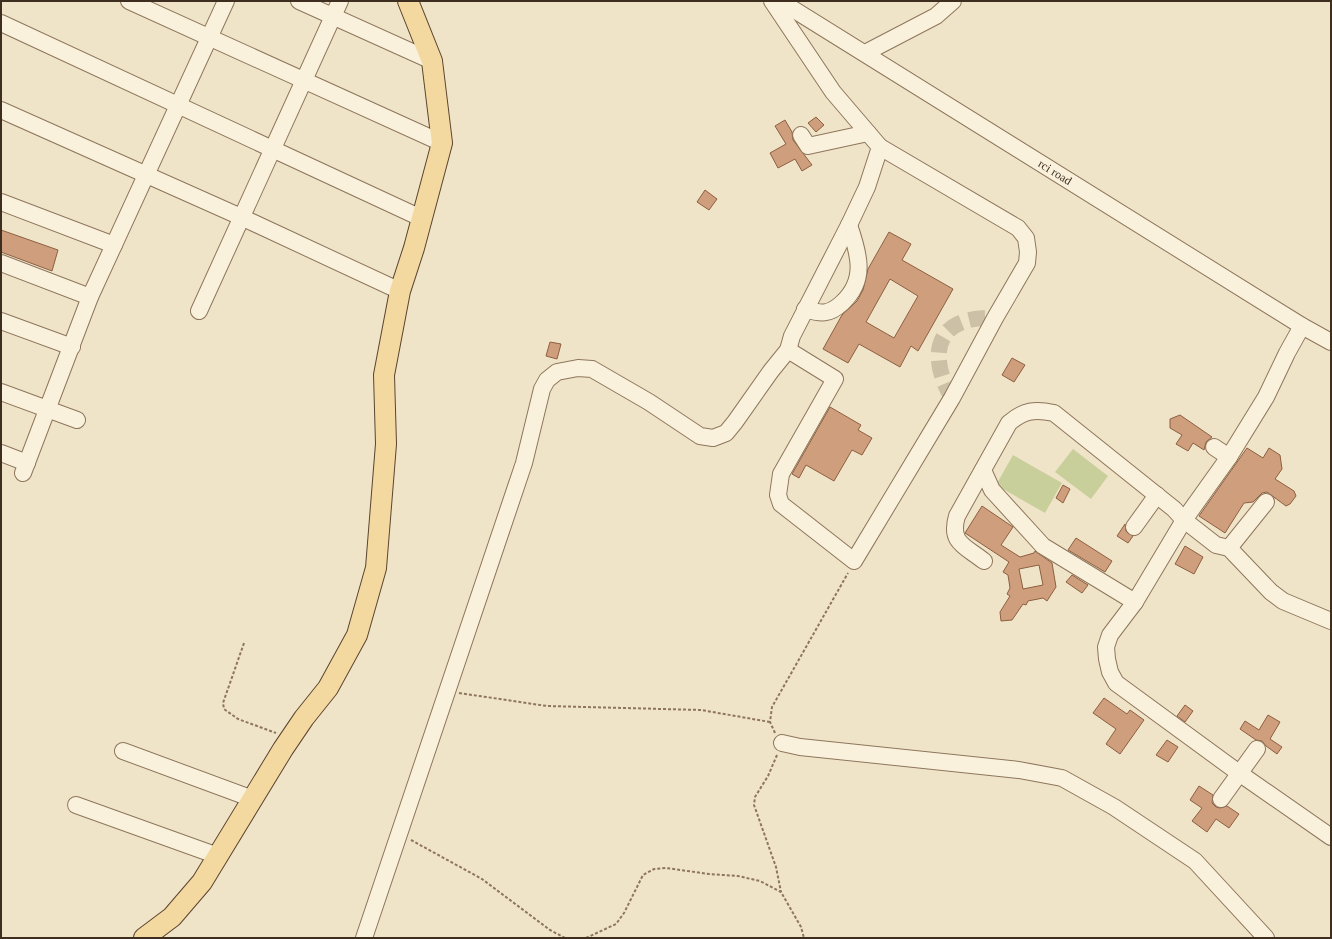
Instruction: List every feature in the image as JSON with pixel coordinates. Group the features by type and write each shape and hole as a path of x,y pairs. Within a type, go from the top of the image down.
{"main road":[{"path":"144,938 172,917 202,882 290,738 328,688 357,635 376,568 386,444 384,375 400,291 414,248 442,143 432,61 408,1"}],"street":[{"path":"129,1 442,143"},
{"path":"1,453 25,468 90,297 179,105 208,37 226,1"},
{"path":"299,1 432,61"},
{"path":"198,311 274,148 340,1"},
{"path":"772,1 833,92 880,147 1018,228 1026,238 1028,252 1027,263 995,318 952,398 854,561 781,504 778,495 781,474 835,380 788,350"},
{"name":"rci road","path":"780,1 1302,326 1331,342"},
{"path":"865,53 936,16 954,1"},
{"path":"1,23 274,148 422,218"},
{"path":"1,110 242,217 400,291"},
{"path":"801,135 808,146 868,133"},
{"path":"364,938 398,833 524,463 542,390 547,380 556,372 567,369 592,369 649,402 700,436 713,438 726,433 788,350 792,336 805,309 849,226 867,187 880,147"},
{"path":"1,202 114,246"},
{"path":"805,309 818,313 833,311 849,297 858,280 856,247 849,226"},
{"path":"1,263 90,297"},
{"path":"1,321 72,347"},
{"path":"1302,326 1284,359 1266,398 1229,457 1184,520 1135,602 1110,635 1106,647 1110,672 1116,683 1239,773 1331,837"},
{"path":"1,392 78,420"},
{"path":"984,561 955,538 953,532 956,516 1010,423 1019,414 1042,411 1054,414 1157,495 1184,520 1216,545 1229,548 1271,592 1284,601 1327,615"},
{"path":"1214,447 1229,457"},
{"path":"983,470 992,490 1043,546 1135,602"},
{"path":"1134,527 1157,495"},
{"path":"1229,548 1266,502"},
{"path":"782,743 800,748 1019,770 1062,778 1114,807 1195,861 1266,938"},
{"path":"1221,799 1257,749"},
{"path":"123,751 253,799"},
{"path":"76,805 218,856"}],"path":[{"path":"804,938 801,927 781,892 776,866 754,805 755,797 768,776 782,743 770,722 772,707 854,561"},
{"path":"244,644 223,703 224,709 238,719 290,738"},
{"path":"447,691 547,706 701,710 770,722"},
{"path":"398,833 482,879 550,930 565,938"},
{"path":"586,938 616,924 624,913 643,875 654,869 666,868 716,875 738,876 760,882 781,892"}],"green space":[{"path":"1073,449 1108,476 1091,499 1055,472"},
{"path":"1013,455 1062,483 1045,513 996,485"}],"building":[{"path":"816,117 824,125 816,132 808,123"},
{"path":"785,120 792,132 793,140 812,165 802,171 795,159 778,168 770,153 786,144 775,126"},
{"path":"705,190 717,199 709,210 697,202"},
{"path":"1,230 58,250 52,271 1,252"},
{"path":"889,232 911,244 902,260 953,289 918,351 911,346 900,367 859,344 848,363 823,349 842,315 857,301 863,290 868,269","holes":["890,279 918,296 894,338 866,322"]},
{"path":"550,342 561,344 557,359 546,356"},
{"path":"1012,358 1025,365 1014,382 1002,375"},
{"path":"830,407 861,425 858,430 872,438 862,455 852,450 834,481 806,465 799,478 792,474"},
{"path":"1180,415 1212,437 1206,442 1204,450 1193,443 1188,451 1176,444 1182,435 1170,428 1170,419"},
{"path":"1247,448 1263,458 1269,448 1280,455 1282,469 1275,479 1294,491 1296,496 1290,504 1286,506 1267,492 1262,493 1253,502 1244,503 1225,533 1199,516"},
{"path":"1063,485 1070,489 1063,503 1056,498"},
{"path":"982,506 1013,527 1001,545 1020,557 1034,553 1035,551 1052,563 1056,587 1047,601 1043,598 1028,601 1026,605 1023,604 1012,620 1001,621 1000,612 1010,596 1007,594 1010,588 1008,575 1003,572 1009,562 965,533","holes":["1039,565 1043,585 1023,589 1019,569"]},
{"path":"1125,524 1126,531 1133,536 1128,543 1117,536"},
{"path":"1076,538 1112,561 1105,572 1068,550"},
{"path":"1185,546 1203,557 1194,574 1175,564"},
{"path":"1072,575 1088,585 1082,593 1066,582"},
{"path":"1104,698 1127,714 1130,710 1144,720 1120,754 1106,744 1116,729 1093,713"},
{"path":"1185,705 1193,711 1185,722 1177,716"},
{"path":"1268,715 1280,722 1270,739 1282,747 1277,754 1262,741 1256,740 1240,729 1245,721 1259,730"},
{"path":"1167,740 1178,747 1168,762 1156,755"},
{"path":"1199,786 1213,795 1212,803 1216,807 1220,808 1227,806 1239,814 1229,828 1216,819 1207,832 1192,821 1202,808 1190,800"}],"tunnel":[{"path":"952,398 944,382 940,366 939,352 942,340 949,330 960,323 975,319 995,318"}]}
